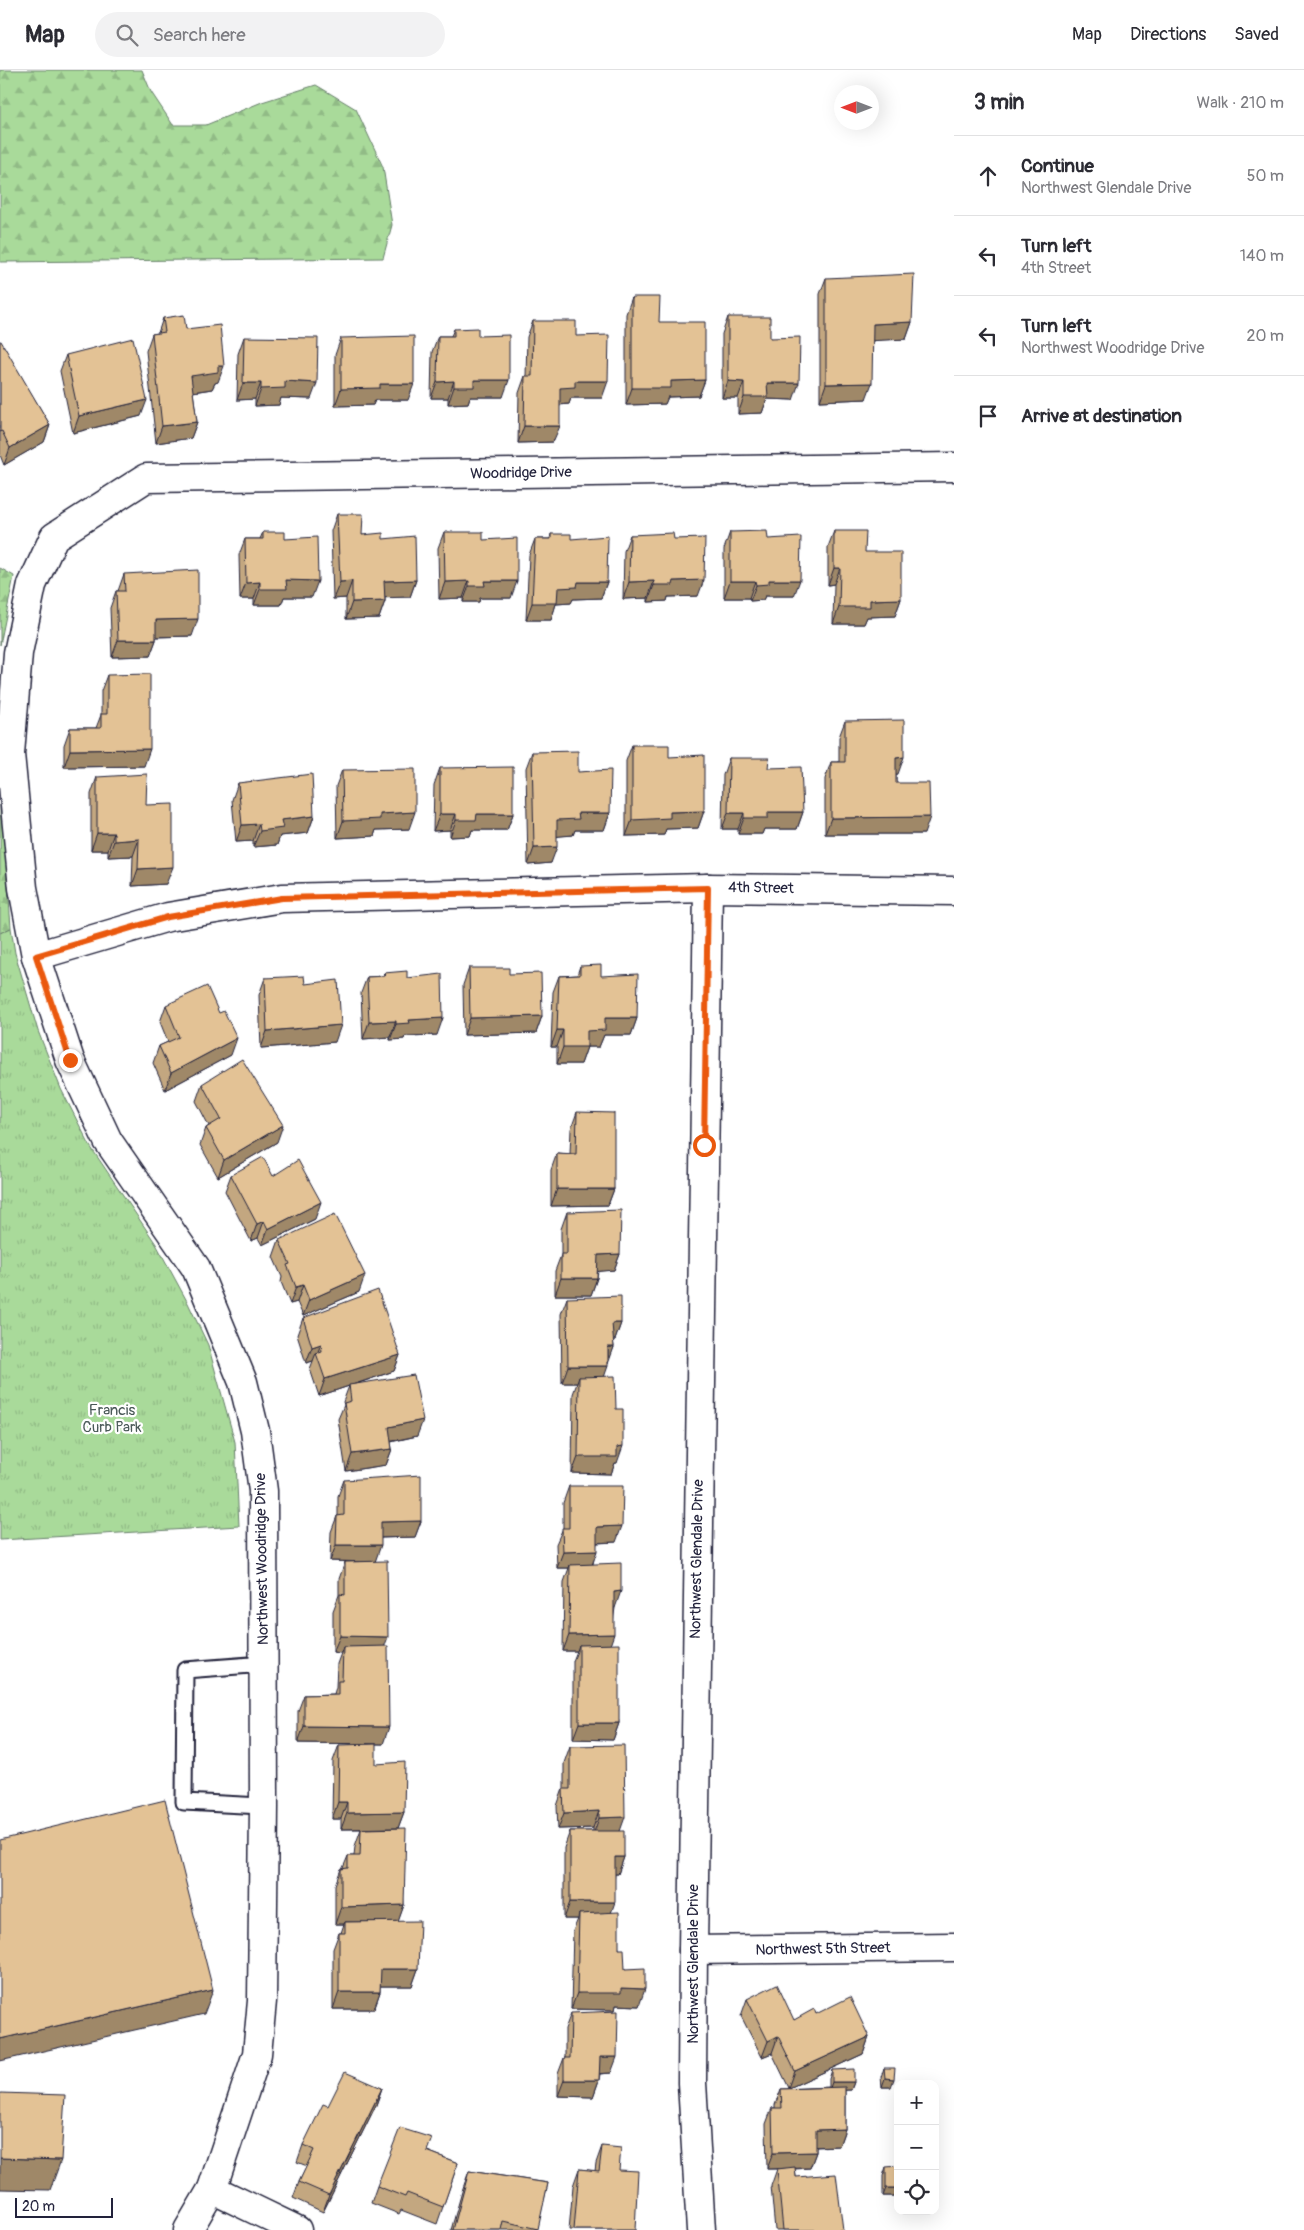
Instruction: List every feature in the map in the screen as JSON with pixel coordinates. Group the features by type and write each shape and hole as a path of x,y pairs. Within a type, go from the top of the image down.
{"street":[{"name":"Woodridge Drive","path":"97,509 146,478 954,467"},
{"name":"Northwest Woodridge Drive","path":"97,509 54,537 32,585 18,653 10,754 23,888 36,956 70,1060 108,1141 196,1268 243,1382 255,1431 263,1491 264,1806 262,2001 257,2054 212,2189 188,2230"},
{"name":"4th Street","path":"36,956 168,917 282,898 708,888 954,891"},
{"name":"Northwest Glendale Drive","path":"701,2230 692,2083 708,888"},
{"name":"Northwest 5th Street","path":"693,1950 954,1948"},
{"path":"212,2189 297,2230"}],"lane":[{"path":"264,1664 185,1670 184,1802 264,1806"}],"green space":[{"path":"0,70 142,70 151,92 173,125 206,125 262,102 316,85 356,109 383,167 392,225 383,258 0,262"},
{"path":"0,568 14,576 0,645"},
{"path":"0,771 11,928 0,933"},
{"name":"Francis Curb Park","path":"11,928 15,953 38,1031 61,1089 90,1146 156,1244 208,1345 235,1442 239,1526 0,1540 0,933"}],"building":[{"path":"914,274 912,322 873,324 872,383 826,384 826,278"},
{"path":"632,297 660,297 659,322 705,322 705,380 671,381 671,388 632,388"},
{"path":"184,315 186,329 220,325 224,366 218,366 218,372 191,376 197,422 162,426 152,334 165,332 163,318"},
{"path":"728,317 770,317 770,338 800,337 799,383 767,383 768,397 744,397 744,382 728,381"},
{"path":"533,321 576,321 576,336 609,335 608,381 575,381 575,387 560,388 560,426 524,426 525,376 532,376"},
{"path":"478,328 478,336 509,335 509,380 474,380 474,387 454,387 454,381 437,382 438,336 454,336 454,329"},
{"path":"414,336 414,384 380,384 380,388 341,389 341,338"},
{"path":"244,337 318,338 317,383 285,381 285,388 261,389 261,383 243,383"},
{"path":"133,338 147,400 79,416 66,355"},
{"path":"0,341 50,425 10,448 2,431 0,432"},
{"path":"337,514 363,514 362,535 383,533 383,539 415,536 416,580 384,581 385,601 352,602 352,581 340,582"},
{"path":"767,531 768,539 801,537 800,580 769,580 769,584 756,585 755,581 730,581 730,532"},
{"path":"834,531 866,531 865,552 901,552 901,599 870,600 870,607 839,607 840,568 834,568"},
{"path":"263,532 285,532 285,539 317,537 318,581 286,580 287,589 260,589 260,582 246,583 245,539 263,539"},
{"path":"444,532 483,532 483,540 517,538 517,581 484,581 485,586 469,586 469,581 445,582"},
{"path":"673,533 674,539 705,538 704,580 674,581 673,585 654,585 654,581 629,582 630,535"},
{"path":"551,534 571,534 571,539 608,536 607,582 578,582 577,587 558,588 557,603 532,603 535,539 551,539"},
{"path":"198,570 198,619 156,620 156,640 118,640 116,591 125,591 124,574"},
{"path":"150,674 150,749 70,750 70,728 101,728 101,714 107,714 107,675"},
{"path":"904,720 904,757 896,758 896,783 929,783 930,817 831,818 831,762 845,762 845,721"},
{"path":"632,745 669,745 669,757 704,755 704,811 670,812 670,818 632,820"},
{"path":"578,751 578,772 611,770 610,813 578,813 579,819 557,820 557,847 534,848 532,752"},
{"path":"729,758 769,758 768,768 801,767 803,812 768,812 768,818 744,818 744,813 728,813"},
{"path":"513,767 513,814 477,814 476,820 456,820 456,814 440,814 440,768"},
{"path":"415,769 415,812 380,814 380,819 343,821 342,770"},
{"path":"147,774 146,805 173,804 173,867 138,869 139,839 114,841 114,833 97,833 97,777"},
{"path":"312,774 314,816 281,820 283,828 260,831 259,824 242,825 238,783"},
{"path":"601,965 601,976 638,974 637,1018 605,1018 605,1030 587,1031 587,1047 563,1047 563,1030 557,1030 559,976 580,975 580,966"},
{"path":"469,968 509,968 509,974 541,973 542,1016 470,1018"},
{"path":"407,971 407,978 442,974 443,1018 409,1020 410,1023 396,1024 396,1021 369,1022 367,977 385,976 384,973"},
{"path":"304,976 305,984 338,980 341,1025 267,1031 265,978"},
{"path":"207,986 219,1013 224,1011 237,1038 171,1073 159,1046 179,1037 166,1005"},
{"path":"242,1059 283,1125 224,1160 206,1128 221,1119 202,1084"},
{"path":"577,1112 614,1113 614,1189 557,1189 557,1153 576,1154"},
{"path":"263,1157 273,1176 298,1160 321,1202 268,1229 264,1221 257,1224 231,1175"},
{"path":"621,1210 620,1254 598,1255 597,1278 561,1278 561,1254 567,1254 567,1212"},
{"path":"335,1214 365,1275 309,1300 303,1285 296,1287 287,1265 290,1264 279,1240"},
{"path":"378,1290 400,1355 325,1379 316,1353 322,1351 321,1344 312,1347 303,1318"},
{"path":"621,1296 621,1323 612,1323 614,1347 608,1347 608,1366 568,1366 567,1298"},
{"path":"414,1375 423,1420 389,1427 392,1449 352,1454 344,1403 351,1401 349,1385"},
{"path":"615,1376 616,1409 623,1409 623,1446 617,1447 617,1457 578,1457 579,1377"},
{"path":"421,1475 421,1521 381,1522 381,1545 336,1545 337,1516 344,1515 344,1480"},
{"path":"569,1486 623,1486 622,1526 597,1527 597,1551 563,1552 562,1528 569,1528"},
{"path":"387,1561 388,1637 340,1636 340,1594 345,1595 345,1562"},
{"path":"621,1563 621,1591 614,1592 614,1634 569,1635 570,1565"},
{"path":"619,1644 619,1723 579,1723 579,1645"},
{"path":"388,1646 389,1727 304,1726 304,1695 338,1694 338,1681 342,1681 343,1647"},
{"path":"376,1744 376,1764 405,1762 404,1812 347,1813 347,1802 338,1802 339,1745"},
{"path":"624,1745 625,1817 599,1818 599,1811 564,1813 563,1789 570,1789 570,1746"},
{"path":"165,1800 213,1990 0,2039 0,1840"},
{"path":"406,1828 404,1905 341,1907 341,1869 348,1868 348,1856 360,1856 361,1829"},
{"path":"570,1831 624,1831 624,1857 615,1857 615,1902 570,1902"},
{"path":"619,1912 619,1949 624,1949 625,1969 645,1968 645,1989 621,1988 621,1993 577,1993 579,1914"},
{"path":"420,1921 418,1969 381,1969 380,1992 339,1992 339,1933 345,1933 345,1922"},
{"path":"777,1984 794,2020 814,2009 816,2014 850,1997 869,2037 795,2071 778,2036 768,2041 747,1999"},
{"path":"618,2011 617,2057 600,2057 599,2080 564,2080 564,2058 570,2058 571,2013"},
{"path":"884,2068 895,2068 894,2079 885,2078"},
{"path":"854,2069 854,2082 832,2082 832,2070"},
{"path":"345,2072 382,2088 329,2195 299,2182 314,2150 303,2145 323,2104 328,2106"},
{"path":"845,2087 845,2129 816,2130 816,2152 773,2153 772,2108 782,2108 781,2089"},
{"path":"0,2093 65,2095 61,2160 0,2158"},
{"path":"400,2128 432,2138 427,2151 458,2163 443,2207 407,2193 405,2197 377,2186"},
{"path":"602,2146 621,2148 619,2170 638,2171 635,2230 574,2230 579,2169 599,2171"},
{"path":"894,2166 894,2188 886,2188 886,2167"},
{"path":"795,2167 796,2177 836,2174 843,2230 783,2230 777,2169"},
{"path":"469,2171 548,2183 538,2229 503,2221 501,2230 453,2230"}],"route":[{"path":"70,1060 36,956 168,917 282,898 708,888 704,1145"}]}
